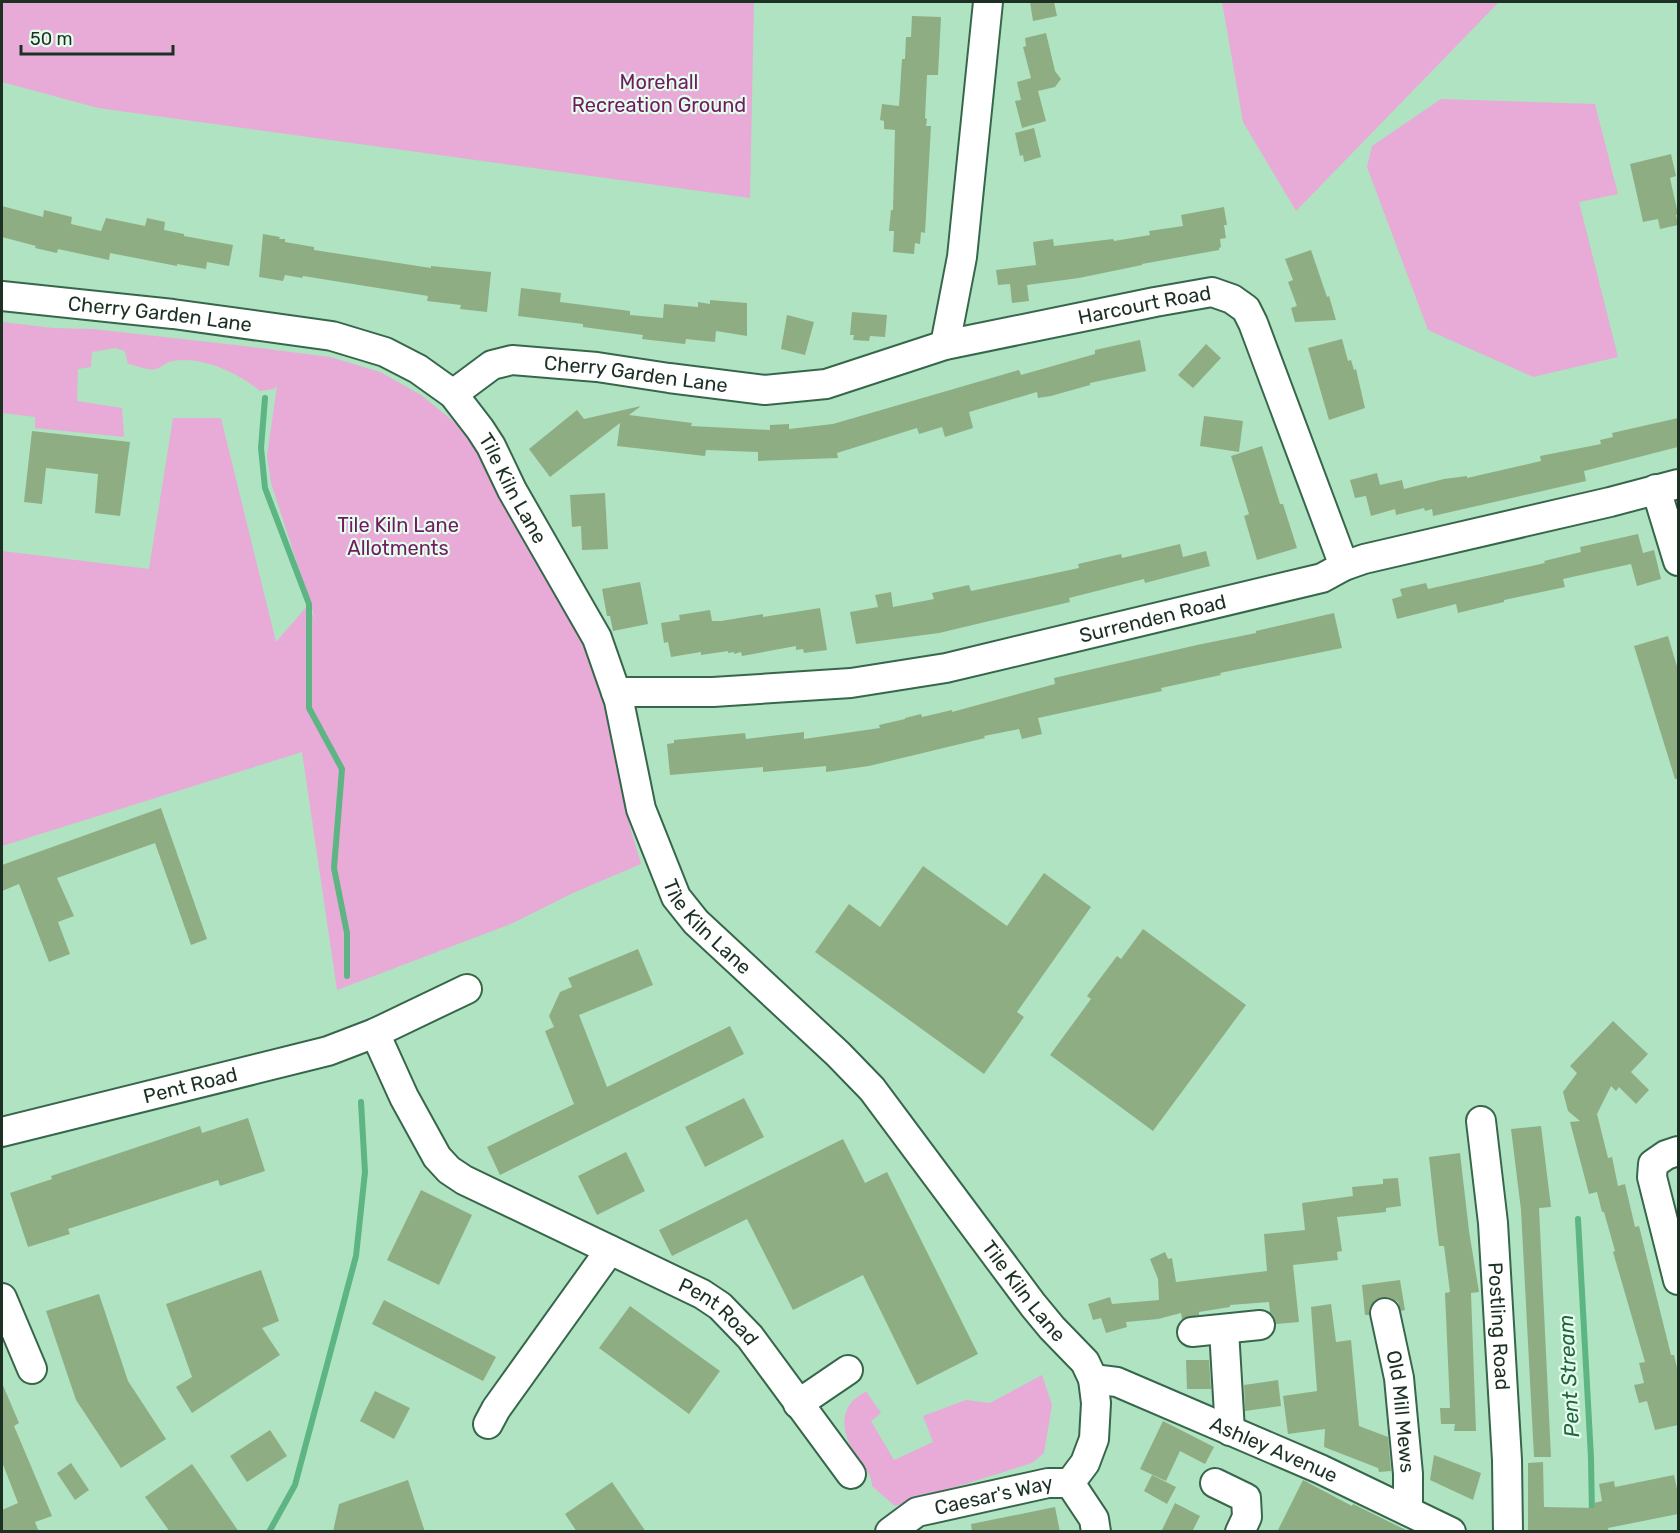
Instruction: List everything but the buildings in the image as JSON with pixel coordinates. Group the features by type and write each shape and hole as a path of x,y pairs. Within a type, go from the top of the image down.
{"street":[{"path":"945,345 962,257 988,2"},
{"name":"Harcourt Road","path":"945,345 1212,292 1232,299 1246,309 1253,323 1344,566"},
{"name":"Cherry Garden Lane","path":"2,296 173,314 332,336 385,352 418,369 453,394 492,366 512,360 597,367 765,390 825,384 945,345"},
{"name":"Tile Kiln Lane","path":"453,394 491,446 512,490 597,638 616,692 641,809 676,897 696,922 838,1054 872,1089 1033,1305 1084,1362 1093,1379"},
{"path":"1667,486 1678,561"},
{"name":"Surrenden Road","path":"616,692 662,694 851,683 946,668 1322,578 1344,566 1398,550 1600,504 1667,486"},
{"name":"Pent Road","path":"2,1132 328,1051 375,1033 467,989"},
{"name":"Pent Road","path":"375,1033 404,1097 436,1157 449,1170 464,1180 702,1294 720,1306 750,1337 851,1474"},
{"name":"Postling Road","path":"1481,1121 1493,1223 1507,1460 1508,1532"},
{"path":"1678,1151 1666,1155 1653,1164 1652,1177 1678,1280"},
{"path":"488,1424 496,1409 610,1250"},
{"path":"2,1298 32,1369"},
{"name":"Old Mill Mews","path":"1385,1313 1399,1378 1408,1474 1408,1511"},
{"path":"1192,1332 1260,1326"},
{"path":"1224,1330 1230,1431"},
{"path":"798,1404 848,1370"},
{"path":"1093,1379 1096,1403 1094,1439 1085,1463 1070,1483 1094,1519 1096,1532"},
{"name":"Ashley Avenue","path":"1093,1379 1117,1382 1320,1469 1451,1532"},
{"name":"Caesar's Way","path":"891,1532 917,1512 1048,1483 1070,1483"},
{"path":"1215,1483 1246,1498 1247,1518 1240,1532"}],"green space":[{"name":"Morehall Recreation Ground","path":"2,2 754,2 750,198 98,108 2,82"},
{"path":"1222,2 1499,2 1296,211 1243,122"},
{"path":"1441,99 1595,104 1618,194 1579,202 1618,357 1533,377 1428,330 1367,167 1372,146"},
{"name":"Tile Kiln Lane Allotments","path":"2,322 53,328 93,329 330,357 380,372 421,395 453,421 472,443 497,487 498,496 584,647 606,706 629,823 641,864 573,893 513,923 337,990 302,752 2,846 2,551 149,569 173,418 221,418 276,642 309,604 318,627 271,483 267,456 277,386 274,389 260,391 230,372 196,361 173,361 156,369 146,369 128,364 125,351 115,348 92,352 91,367 78,369 77,401 122,408 124,437 35,428 35,417 2,413"},
{"path":"1042,1375 1052,1405 1044,1453 1032,1463 895,1506 872,1486 869,1475 848,1440 844,1425 847,1410 853,1401 866,1391 881,1413 871,1421 894,1460 933,1442 923,1416 966,1400 990,1403"}],"waterway":[{"path":"265,398 261,448 265,488 309,604 309,708 342,769 334,868 347,933 347,976"},
{"path":"269,1532 295,1485 356,1256 365,1172 361,1102"},
{"name":"Pent Stream","path":"1578,1219 1592,1516"}]}
